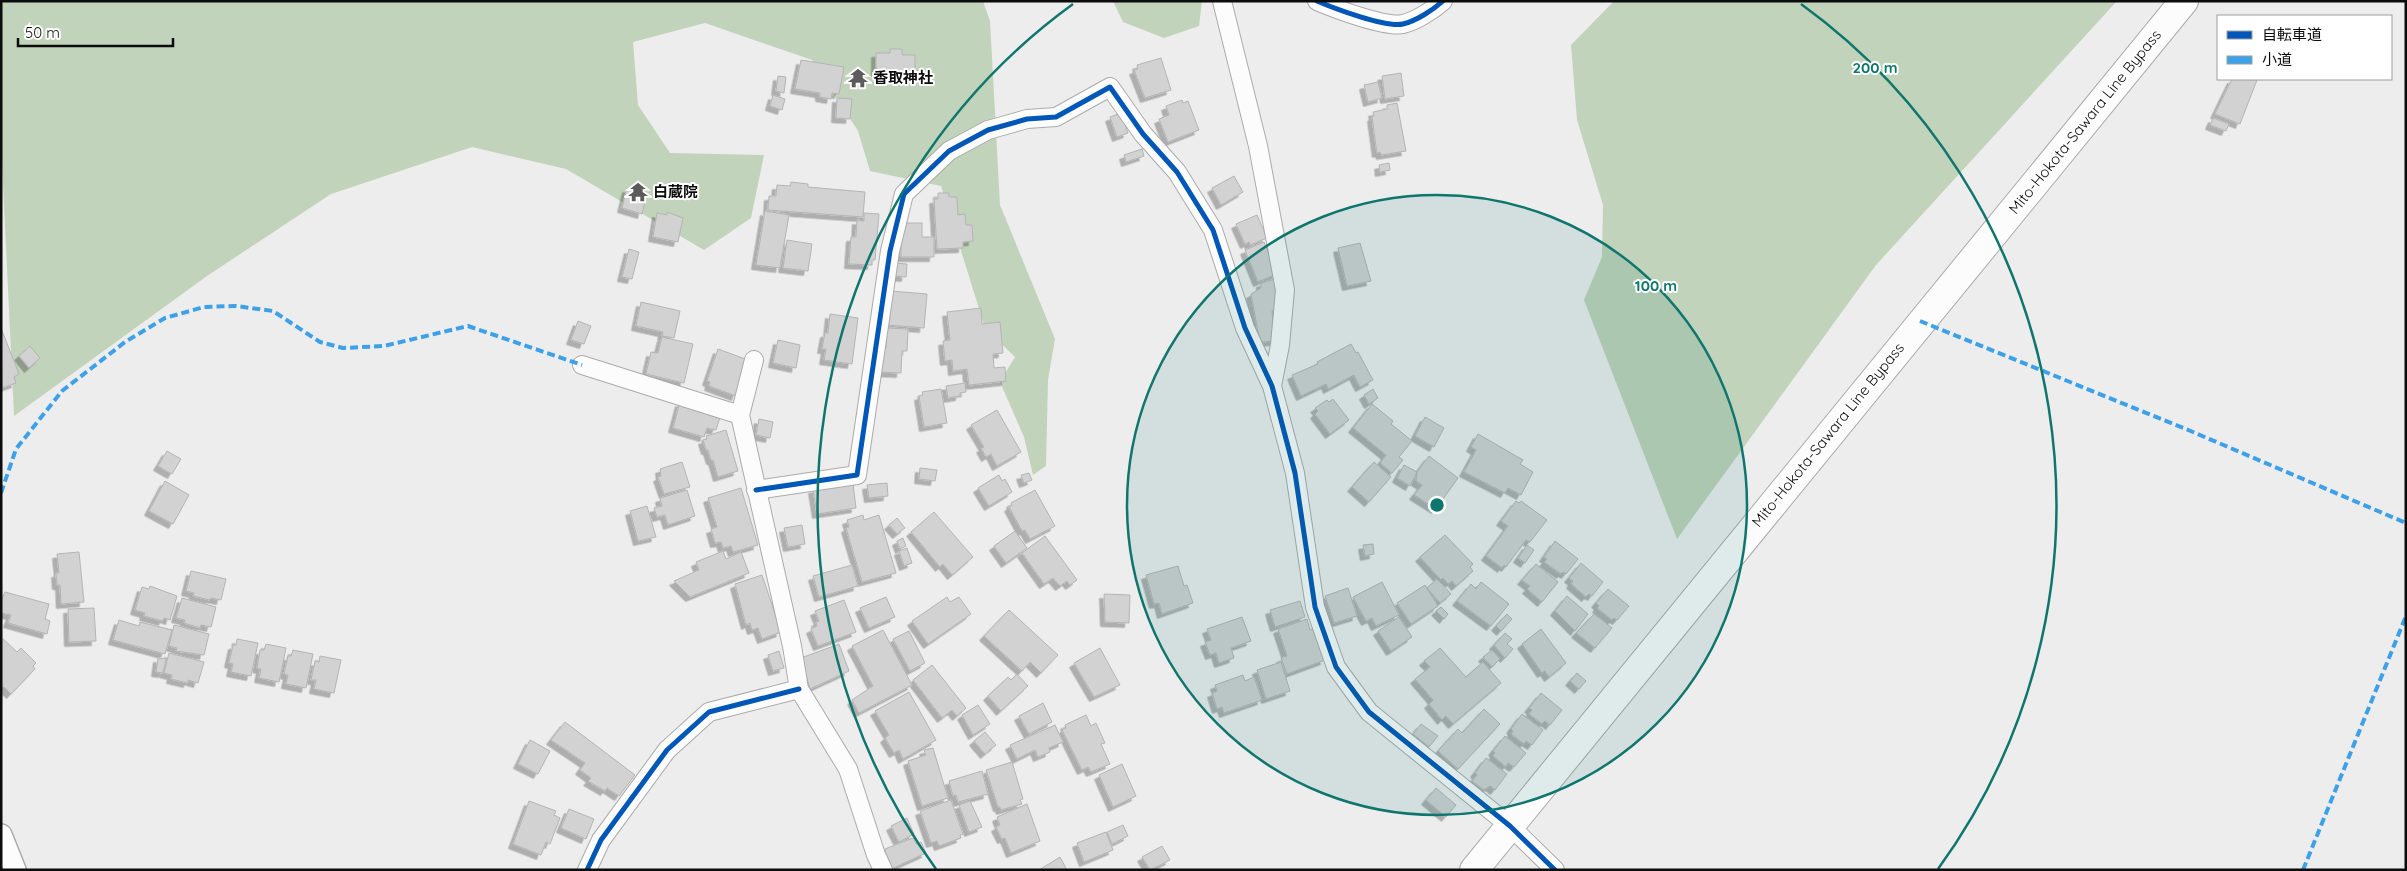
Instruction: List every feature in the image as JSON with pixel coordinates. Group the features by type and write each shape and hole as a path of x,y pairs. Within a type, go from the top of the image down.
{"main road":[{"name":"Mito-Hokota-Sawara Line Bypass","path":"1474,870 2184,1"}],"street":[{"path":"1222,1 1258,146 1286,290 1280,346 1272,386"},
{"path":"1317,1 1349,15 1401,24 1436,8 1443,1"},
{"path":"756,490 857,475 890,251 904,194 950,150 988,130 1027,119 1056,117 1110,87 1143,134 1177,172 1213,230 1245,328 1272,386 1296,473 1315,607 1336,667 1369,712 1510,826 1555,870"},
{"path":"754,360 740,415 792,646 798,688 848,769 876,855 884,870"},
{"path":"582,365 740,415"},
{"path":"587,870 601,840 667,750 709,712 798,688"},
{"path":"1,835 15,870"}],"green space":[{"path":"1,1 983,1 990,21 1000,205 1055,339 1048,380 1046,466 1033,475 1024,437 1000,382 1015,357 985,328 941,186 870,171 858,131 812,60 705,23 633,42 638,105 670,153 764,155 751,218 704,250 566,169 472,147 331,194 207,276 14,416 1,141"},
{"path":"1113,1 1202,1 1199,26 1164,38 1123,22"},
{"path":"1614,1 2117,1 1876,265 1677,539 1584,300 1602,257 1603,205 1577,120 1571,45"}],"building":[{"path":"890,49 902,49 902,55 915,55 915,72 904,72 904,78 888,78 888,72 876,72 876,53 890,53"},
{"path":"1161,58 1171,90 1145,98 1134,70 1138,69 1137,65"},
{"path":"801,60 844,67 839,94 832,93 831,99 820,97 820,93 795,89"},
{"path":"1401,73 1404,96 1385,99 1382,76"},
{"path":"778,76 786,77 784,93 776,91"},
{"path":"2232,80 2257,80 2240,124 2215,114"},
{"path":"1378,82 1382,98 1368,102 1364,85"},
{"path":"773,95 785,99 782,110 770,106"},
{"path":"837,98 852,99 850,119 836,118"},
{"path":"1182,100 1183,103 1188,101 1199,130 1168,142 1159,119 1169,115 1166,106"},
{"path":"1397,103 1406,151 1381,155 1380,152 1377,153 1373,112 1387,109 1387,105"},
{"path":"1121,113 1128,133 1117,137 1110,117"},
{"path":"2213,118 2229,124 2226,131 2210,125"},
{"path":"1142,149 1144,156 1126,162 1124,155"},
{"path":"1389,163 1390,170 1380,172 1379,165"},
{"path":"1234,176 1243,192 1221,205 1212,188"},
{"path":"791,182 808,184 808,187 865,192 863,217 768,210 769,196 776,196 777,185 790,186"},
{"path":"627,188 647,193 642,214 622,208"},
{"path":"938,193 949,193 949,197 957,197 958,215 965,214 966,225 972,225 973,241 963,242 963,248 937,249 934,199 938,199"},
{"path":"765,211 789,215 780,268 756,265"},
{"path":"667,212 683,218 678,242 653,237 657,213 667,215"},
{"path":"864,213 879,214 875,260 872,260 872,265 849,264 851,237 856,237 857,220 864,221"},
{"path":"1257,215 1267,238 1250,245 1249,242 1245,244 1236,224"},
{"path":"901,223 922,223 922,237 934,237 934,257 901,257"},
{"path":"787,240 812,244 808,271 783,268"},
{"path":"1264,242 1277,274 1258,282 1245,250"},
{"path":"1360,243 1371,281 1347,286 1338,248"},
{"path":"629,249 639,252 632,279 622,277"},
{"path":"894,263 907,264 906,277 893,276"},
{"path":"1275,279 1278,310 1272,311 1275,341 1260,342 1251,294 1261,288 1261,283"},
{"path":"891,291 927,294 924,328 888,325"},
{"path":"641,302 680,311 674,338 662,336 663,332 636,326"},
{"path":"981,308 982,324 1000,322 1003,353 993,354 994,368 1005,367 1006,381 969,385 967,369 953,371 952,360 945,361 943,341 950,340 947,312"},
{"path":"830,314 858,318 852,364 824,360 826,349 822,349 825,333 828,333"},
{"path":"578,321 591,326 584,344 571,340"},
{"path":"1,328 19,374 14,377 16,383 2,388"},
{"path":"887,328 908,329 907,351 902,351 901,373 880,372 882,348 886,348"},
{"path":"662,337 693,344 684,383 646,374 651,352 658,353"},
{"path":"778,340 800,345 796,368 773,363"},
{"path":"1351,344 1356,353 1358,352 1373,380 1360,387 1354,375 1328,389 1326,384 1301,396 1292,375 1318,364 1317,362"},
{"path":"30,346 40,358 29,368 19,356"},
{"path":"718,349 748,360 736,396 709,386 710,382 707,381"},
{"path":"965,383 966,392 960,393 960,396 948,398 946,386"},
{"path":"941,389 947,423 924,427 919,396 923,395 922,392"},
{"path":"1373,389 1378,398 1369,404 1364,395"},
{"path":"1333,399 1349,420 1330,434 1315,414 1318,411 1315,408 1327,400 1329,402"},
{"path":"680,402 721,414 716,430 707,428 704,437 673,428"},
{"path":"1372,404 1393,421 1391,424 1412,441 1399,457 1403,460 1392,473 1380,463 1386,455 1353,428"},
{"path":"997,410 1021,452 997,466 991,454 986,457 981,448 984,447 971,425"},
{"path":"1425,417 1444,428 1434,447 1415,436"},
{"path":"759,419 773,422 770,438 756,435"},
{"path":"726,430 738,471 718,477 713,460 711,460 708,450 706,450 703,440 707,439 706,436"},
{"path":"1478,434 1523,460 1520,464 1533,472 1521,495 1508,488 1505,493 1464,472 1476,450 1471,447"},
{"path":"167,451 181,459 172,474 158,466"},
{"path":"1429,456 1458,478 1436,509 1414,495 1422,485 1416,481 1417,472"},
{"path":"682,462 690,487 664,494 658,477 661,476 660,469"},
{"path":"1374,462 1391,477 1369,502 1352,487"},
{"path":"1404,465 1417,472 1410,486 1397,478"},
{"path":"920,468 937,470 935,481 919,479"},
{"path":"1029,473 1032,480 1024,483 1021,475"},
{"path":"999,475 1002,481 1005,479 1012,492 989,506 978,488"},
{"path":"165,481 189,495 173,524 149,511"},
{"path":"887,483 888,496 869,498 867,485"},
{"path":"853,484 856,508 817,514 813,489"},
{"path":"741,488 758,545 733,552 731,546 723,548 721,542 715,543 711,529 717,527 708,498"},
{"path":"687,490 695,516 668,525 665,515 657,517 654,508 662,506 660,498"},
{"path":"1035,490 1055,526 1030,539 1025,530 1022,531 1009,507 1012,505 1011,503"},
{"path":"1516,501 1519,503 1521,501 1547,520 1530,542 1526,540 1506,567 1504,565 1502,568 1486,556 1508,526 1501,521"},
{"path":"647,506 656,537 638,541 630,511"},
{"path":"934,512 973,557 952,575 943,564 940,567 911,532"},
{"path":"863,515 864,520 879,515 896,573 862,582 846,528 849,527 847,520"},
{"path":"897,518 905,528 897,534 889,525"},
{"path":"802,525 805,544 788,547 784,528"},
{"path":"1015,531 1027,548 1006,563 994,546"},
{"path":"1445,535 1473,564 1470,567 1473,571 1456,586 1452,581 1448,584 1443,578 1441,580 1420,557"},
{"path":"1045,536 1077,580 1070,585 1067,581 1060,586 1053,578 1044,584 1022,553"},
{"path":"903,538 906,546 900,549 897,541"},
{"path":"1555,541 1578,559 1566,574 1563,572 1561,574 1544,562 1547,559 1544,557"},
{"path":"1373,544 1374,554 1365,556 1363,545"},
{"path":"1527,545 1534,550 1525,563 1518,558"},
{"path":"907,548 912,563 904,566 899,551"},
{"path":"723,551 726,559 741,552 749,573 690,597 674,581 699,570 696,562"},
{"path":"79,552 84,602 61,604 60,585 57,585 56,573 59,573 57,554"},
{"path":"1581,563 1603,582 1592,596 1589,594 1586,597 1571,584 1573,581 1569,578"},
{"path":"1536,564 1558,582 1542,602 1527,589 1530,586 1522,580"},
{"path":"852,565 858,586 819,597 813,576"},
{"path":"1178,566 1184,586 1187,585 1193,603 1162,614 1159,603 1154,604 1146,575"},
{"path":"191,571 226,579 221,600 211,598 210,600 193,596 194,593 186,591"},
{"path":"762,575 781,632 762,639 758,628 752,630 750,623 746,625 735,584"},
{"path":"1437,579 1451,594 1440,603 1427,588"},
{"path":"1382,582 1399,615 1376,626 1372,618 1366,621 1353,597"},
{"path":"1481,582 1509,604 1491,626 1457,601 1471,584 1476,589"},
{"path":"1425,585 1438,606 1411,624 1397,603"},
{"path":"150,586 177,596 170,620 164,618 163,621 144,616 145,613 135,610 142,587 149,589"},
{"path":"1348,588 1357,616 1334,623 1325,596"},
{"path":"1608,589 1629,606 1617,620 1614,618 1612,620 1597,608 1599,606 1596,603"},
{"path":"5,592 49,604 45,619 50,621 47,634 8,623 11,615 1,613 1,600"},
{"path":"1104,594 1130,595 1129,623 1105,622"},
{"path":"1567,596 1588,614 1575,631 1555,611"},
{"path":"886,597 895,617 869,628 860,608"},
{"path":"947,597 950,602 959,597 971,614 928,644 912,621"},
{"path":"182,598 216,607 211,627 201,625 200,628 184,623 185,620 176,618"},
{"path":"844,600 856,632 818,646 811,629 817,626 816,622 819,621 815,611"},
{"path":"1300,601 1305,617 1275,627 1270,610"},
{"path":"1441,607 1448,614 1444,619 1436,611"},
{"path":"94,608 96,641 69,642 68,609"},
{"path":"1009,610 1058,655 1041,673 1030,662 1022,671 984,636"},
{"path":"1507,614 1512,619 1501,631 1496,626"},
{"path":"1594,614 1612,628 1595,648 1576,633"},
{"path":"1242,617 1251,641 1231,648 1234,658 1219,663 1216,653 1210,655 1205,642 1211,640 1207,629"},
{"path":"1399,617 1412,637 1391,651 1378,631"},
{"path":"1307,619 1310,630 1314,628 1325,660 1287,674 1281,658 1287,656 1278,629"},
{"path":"119,620 139,626 140,622 172,630 165,654 113,640"},
{"path":"174,625 209,634 204,655 176,651 177,648 169,646"},
{"path":"1541,629 1566,663 1549,677 1545,671 1542,673 1522,644"},
{"path":"883,630 912,685 859,713 852,700 873,686 852,646"},
{"path":"909,631 925,663 910,671 893,639"},
{"path":"1505,633 1512,639 1507,644 1513,649 1505,658 1494,645"},
{"path":"1,637 17,652 21,648 36,663 33,666 35,669 11,694 4,687 1,688"},
{"path":"237,639 258,643 251,676 231,672 233,664 229,663 233,645 236,645"},
{"path":"266,644 286,648 279,682 259,678 261,669 257,668 260,650 264,650"},
{"path":"839,644 849,671 810,689 801,658"},
{"path":"1100,648 1120,685 1094,697 1074,663"},
{"path":"1440,648 1466,677 1483,662 1501,683 1453,724 1446,716 1442,720 1429,704 1433,700 1415,679 1430,667 1424,661"},
{"path":"293,650 313,654 306,688 286,684 288,675 284,674 288,656 291,656"},
{"path":"1492,650 1500,659 1492,667 1483,657"},
{"path":"779,651 784,668 773,671 768,655"},
{"path":"169,653 204,662 198,683 188,680 188,683 171,679 172,675 164,673"},
{"path":"320,656 341,660 334,693 314,689 316,680 311,680 315,661 319,662"},
{"path":"158,658 166,659 163,673 156,672"},
{"path":"1281,662 1290,691 1266,699 1257,670"},
{"path":"932,665 966,708 957,716 952,710 942,718 913,680"},
{"path":"1577,673 1586,681 1579,689 1570,681"},
{"path":"1017,674 1028,686 1001,711 988,696 1008,677 1011,680"},
{"path":"1243,675 1245,681 1254,677 1262,700 1224,713 1222,707 1217,709 1212,693 1217,691 1215,685"},
{"path":"909,692 936,740 903,759 899,750 894,753 885,738 889,735 875,711"},
{"path":"1541,693 1562,710 1550,725 1545,721 1542,724 1529,714 1532,710 1529,708"},
{"path":"1043,703 1052,722 1029,734 1019,716"},
{"path":"978,705 990,724 973,735 962,715"},
{"path":"1484,709 1500,724 1458,769 1438,751 1458,729 1462,733"},
{"path":"1522,714 1543,730 1532,745 1526,741 1524,744 1511,734 1513,731 1511,729"},
{"path":"1086,715 1091,726 1096,723 1105,743 1101,744 1110,764 1091,772 1088,767 1082,770 1062,730 1066,728 1065,725"},
{"path":"565,722 635,775 619,796 607,788 605,791 588,781 591,778 580,770 585,763 551,740"},
{"path":"1421,724 1438,736 1429,747 1413,734"},
{"path":"1055,725 1063,742 1049,748 1050,752 1038,757 1035,750 1017,759 1010,745"},
{"path":"985,732 996,745 985,754 974,741"},
{"path":"1505,736 1526,753 1514,767 1508,763 1506,767 1493,756 1495,753 1493,751"},
{"path":"530,740 550,751 538,774 518,764"},
{"path":"933,748 948,798 922,806 908,761 926,755 924,750"},
{"path":"1486,758 1507,774 1495,790 1490,786 1484,790 1472,781 1477,775 1475,773"},
{"path":"1012,762 1023,799 1020,800 1022,804 1001,810 998,807 986,770"},
{"path":"1122,764 1136,796 1113,807 1099,775"},
{"path":"982,771 988,794 958,802 956,795 953,796 949,781"},
{"path":"1436,788 1456,805 1446,817 1426,800"},
{"path":"951,800 963,834 960,835 961,838 939,846 937,841 931,843 920,811"},
{"path":"529,801 556,811 554,815 560,818 550,844 546,842 541,855 513,844"},
{"path":"970,801 982,827 969,832 959,805"},
{"path":"1027,804 1040,841 1011,853 1005,838 1002,839 996,827 1000,825 997,817"},
{"path":"569,809 594,819 586,839 561,828"},
{"path":"907,818 914,834 899,842 891,826"},
{"path":"1123,825 1128,836 1112,844 1107,832"},
{"path":"1106,832 1113,850 1084,862 1077,843"},
{"path":"913,838 916,844 921,842 926,853 891,869 883,853 886,851 885,849"},
{"path":"1162,846 1170,860 1150,870 1142,857"},
{"path":"1060,857 1067,870 1039,870"}],"marked path":[{"path":"1,493 16,449 62,391 125,342 165,318 204,307 236,306 273,311 320,342 343,348 384,346 468,326 582,365"},
{"path":"1920,321 2193,432 2406,523"},
{"path":"2303,870 2406,616"}],"cycle path":[{"path":"1317,1 1360,17 1395,24 1408,23 1419,18 1443,1"},
{"path":"756,490 857,475 890,251 904,194 949,151 988,130 1027,119 1056,117 1110,87 1143,134 1177,172 1213,230 1245,328 1272,386 1295,473 1315,607 1336,667 1369,712 1510,826 1555,870"},
{"path":"587,870 601,840 667,750 709,712 799,689"}],"place":[{"name":"香取神社","path":"858,78"},
{"name":"白蔵院","path":"638,192"}]}
